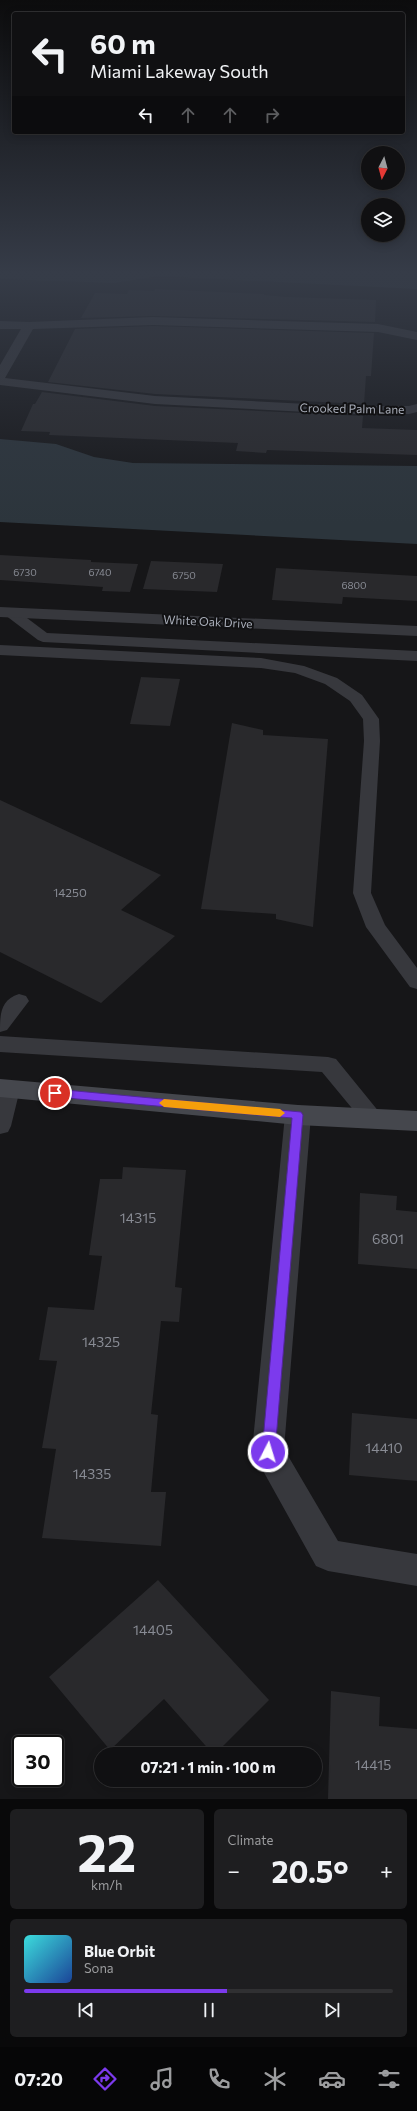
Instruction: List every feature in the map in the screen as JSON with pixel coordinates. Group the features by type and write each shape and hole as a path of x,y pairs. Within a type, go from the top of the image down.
{"street":[{"path":"0,376 11,357"},
{"name":"Crooked Palm Lane","path":"0,381 155,400 346,410 409,410 417,408"},
{"name":"White Oak Drive","path":"5,612 417,631"},
{"path":"5,1088 298,1115 417,1120"},
{"path":"298,1115 268,1452 328,1555 417,1570"}],"lane":[{"path":"5,612 43,636 417,656"},
{"path":"0,650 261,663 298,669 331,681 356,698 371,719 372,741 362,893 376,927 417,982"},
{"path":"0,1025 19,1001"},
{"path":"0,1044 328,1065 373,1118"},
{"path":"0,1126 5,1088"}],"shaded area":[{"path":"0,439 56,444 94,457 133,463 417,466 417,544 0,522"}],"building":[{"path":"61,357 372,357 371,376 366,376 364,404 155,394 48,382"},
{"path":"42,392 155,406 363,416 362,428 417,430 417,455 267,450 266,453 236,451 238,443 49,435 50,432 21,431 33,404 35,404"},
{"path":"0,555 138,564 130,592 102,591 103,587 0,580"},
{"path":"151,561 223,564 217,592 143,589"},
{"path":"276,568 417,576 417,601 343,597 342,604 272,600"},
{"path":"141,677 180,679 170,726 130,724"},
{"path":"232,723 263,730 263,735 328,739 313,927 276,919 276,914 201,909"},
{"path":"0,800 161,875 121,910 175,936 101,1003 0,952"},
{"path":"123,1167 186,1170 175,1287 182,1288 179,1322 161,1321 151,1414 158,1415 151,1492 166,1492 161,1546 42,1538 56,1449 42,1448 57,1361 39,1360 48,1307 94,1310 102,1256 89,1255 100,1179 122,1179"},
{"path":"360,1193 397,1196 396,1210 417,1212 417,1269 358,1264"},
{"path":"352,1413 417,1419 417,1481 349,1475"},
{"path":"158,1580 269,1700 222,1747 207,1747 164,1699 113,1747 107,1747 49,1677"},
{"path":"331,1691 380,1697 379,1726 417,1729 417,1799 328,1799"}],"slow traffic":[{"path":"164,1103 280,1113"}],"route":[{"path":"55,1093 298,1115 268,1452"}]}
